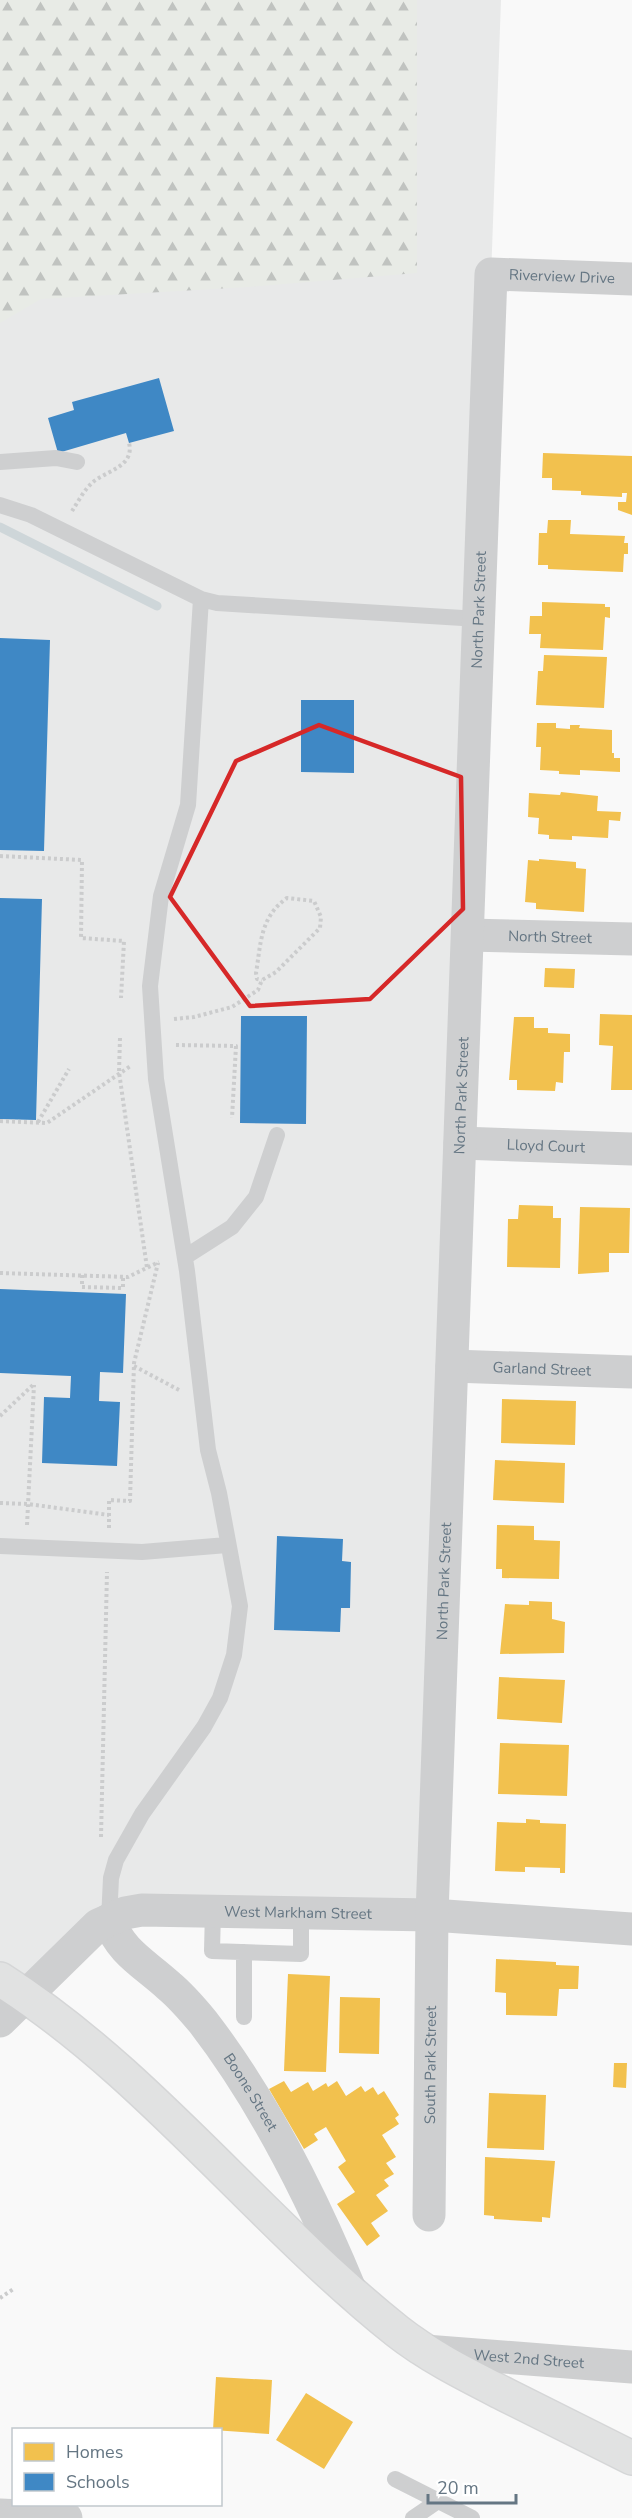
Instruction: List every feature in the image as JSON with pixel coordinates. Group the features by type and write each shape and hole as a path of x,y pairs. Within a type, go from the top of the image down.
{"main road":[{"name":"Boone Street","path":"13,1987 120,2072 352,2294 425,2352 632,2458"}],"street":[{"name":"Riverview Drive","path":"491,274 632,279"},
{"name":"North Park Street","path":"432,1915 491,274"},
{"name":"North Street","path":"468,936 632,939"},
{"name":"Lloyd Court","path":"460,1143 632,1149"},
{"name":"Garland Street","path":"452,1366 632,1372"},
{"name":"West Markham Street","path":"0,2021 13,1987 80,1942 99,1925 142,1910 432,1915 632,1929"},
{"name":"South Park Street","path":"429,2215 432,1915"},
{"name":"Boone Street","path":"109,1920 116,1939 136,1960 169,1986 202,2021 222,2048 285,2152 314,2206 352,2294"},
{"name":"West 2nd Street","path":"425,2352 632,2367"},
{"path":"0,2515 66,2518"}],"lane":[{"path":"0,462 56,458 77,462"},
{"path":"0,505 31,515 201,599 249,607 479,619"},
{"path":"109,1920 111,1878 116,1860 142,1814 204,1726 220,1698 234,1656 240,1606 236,1573 227,1545 219,1493 208,1450 185,1257 156,1079 152,1021 152,957 161,896 188,805 201,599"},
{"path":"185,1257 232,1227 256,1197 277,1135"},
{"path":"0,1546 142,1552 227,1545"},
{"path":"213,1910 212,1951 301,1954 302,1913"},
{"path":"244,1952 244,2017"},
{"path":"395,2479 472,2518"},
{"path":"413,2518 438,2501"}],"path":[{"path":"61,530 91,483 125,461 130,453 129,443"},
{"path":"0,856 82,860 81,938 124,941 121,998"},
{"path":"152,1021 194,1017 232,1008 258,990 262,980 284,965 320,928 321,917 314,901 287,898 273,908 267,917 256,973 256,979 262,980"},
{"path":"120,1038 119,1072 147,1268"},
{"path":"181,1045 236,1046 232,1118"},
{"path":"0,1121 47,1123 119,1072 154,1054"},
{"path":"38,1122 69,1069"},
{"path":"0,1273 128,1277 168,1259"},
{"path":"109,1532 109,1500 130,1501 135,1366 158,1263"},
{"path":"82,1275 82,1287 123,1288 123,1276"},
{"path":"135,1366 174,1387"},
{"path":"0,1416 34,1385 27,1523"},
{"path":"0,1503 28,1504 109,1515"},
{"path":"100,1844 107,1564"},
{"path":"0,2298 15,2288"}],"highlighted area":[{"path":"319,725 461,777 463,909 370,999 250,1006 170,897 236,761"}],"shaded area":[{"path":"0,0 501,0 432,1915 109,1920 25,1995 0,1979"}],"green space":[{"path":"0,0 417,0 417,273 248,287 41,299 0,323"}],"building: Homes":[{"path":"543,453 632,456 632,515 618,510 618,502 626,502 627,493 622,493 622,497 581,495 581,491 552,490 552,478 542,478"},
{"path":"548,520 571,520 570,534 625,536 624,543 628,543 628,554 624,554 623,572 548,569 548,565 538,565 539,533 547,533"},
{"path":"542,602 605,604 605,607 610,607 610,618 605,617 603,650 540,648 541,634 529,634 530,616 542,616"},
{"path":"544,655 607,657 604,708 536,705 538,671 543,671"},
{"path":"537,723 556,723 556,728 570,729 570,725 580,725 579,728 612,730 612,753 614,753 614,758 620,758 620,772 580,770 580,775 540,770 541,747 536,747"},
{"path":"561,792 598,796 597,811 621,812 620,821 609,820 608,838 572,836 572,840 549,839 549,835 538,834 539,818 528,817 529,793 560,795"},
{"path":"539,859 576,862 576,868 586,869 584,912 536,909 536,903 525,902 528,860 539,861"},
{"path":"545,968 575,969 574,988 544,987"},
{"path":"600,1014 632,1015 632,1090 611,1090 613,1046 599,1045"},
{"path":"514,1017 534,1017 534,1028 548,1028 548,1033 570,1034 570,1052 564,1052 563,1083 556,1082 555,1091 517,1090 517,1080 509,1080"},
{"path":"519,1205 553,1206 553,1218 561,1218 560,1268 507,1267 508,1219 518,1219"},
{"path":"580,1207 630,1208 629,1253 609,1253 609,1272 578,1274"},
{"path":"502,1399 576,1401 575,1445 501,1443"},
{"path":"495,1460 565,1463 564,1503 493,1500"},
{"path":"497,1525 534,1526 534,1540 560,1541 559,1579 502,1578 502,1569 496,1569"},
{"path":"529,1601 552,1602 552,1619 565,1622 564,1653 500,1654 505,1604 529,1605"},
{"path":"499,1677 565,1680 562,1723 497,1719"},
{"path":"500,1743 569,1745 567,1796 498,1794"},
{"path":"526,1819 540,1820 540,1823 566,1824 565,1873 560,1873 560,1868 525,1867 525,1872 495,1871 497,1822 526,1823"},
{"path":"496,1959 556,1962 556,1965 579,1966 578,1989 559,1989 557,2016 506,2015 506,1993 495,1992"},
{"path":"288,1974 330,1976 326,2072 284,2071"},
{"path":"340,1997 380,1998 379,2054 339,2053"},
{"path":"614,2063 627,2063 626,2088 613,2087"},
{"path":"284,2081 291,2092 308,2082 313,2091 326,2083 328,2087 337,2081 346,2096 361,2086 365,2092 373,2087 378,2095 384,2091 399,2115 395,2118 399,2124 382,2135 396,2157 386,2163 394,2174 384,2180 389,2186 376,2195 388,2211 371,2223 380,2236 367,2246 337,2204 355,2192 338,2167 346,2161 326,2127 314,2134 318,2140 304,2149 269,2089"},
{"path":"489,2093 546,2095 544,2150 487,2148"},
{"path":"485,2157 555,2161 550,2218 542,2217 542,2222 494,2219 494,2216 484,2215"},
{"path":"216,2377 272,2380 269,2434 213,2428"},
{"path":"306,2393 353,2422 324,2469 276,2440"}],"building: Schools":[{"path":"159,378 174,431 129,443 126,433 58,453 48,418 74,410 72,402"},
{"path":"0,638 50,640 44,851 0,850"},
{"path":"301,700 354,700 354,773 301,772"},
{"path":"0,898 42,899 36,1120 0,1119"},
{"path":"241,1016 307,1016 306,1124 240,1123"},
{"path":"0,1289 126,1294 123,1373 100,1372 99,1401 120,1402 117,1466 42,1463 44,1397 70,1398 71,1376 0,1373"},
{"path":"277,1536 343,1539 342,1561 351,1562 350,1608 341,1608 340,1632 274,1630"}],"waterway":[{"path":"0,527 157,606"}]}
